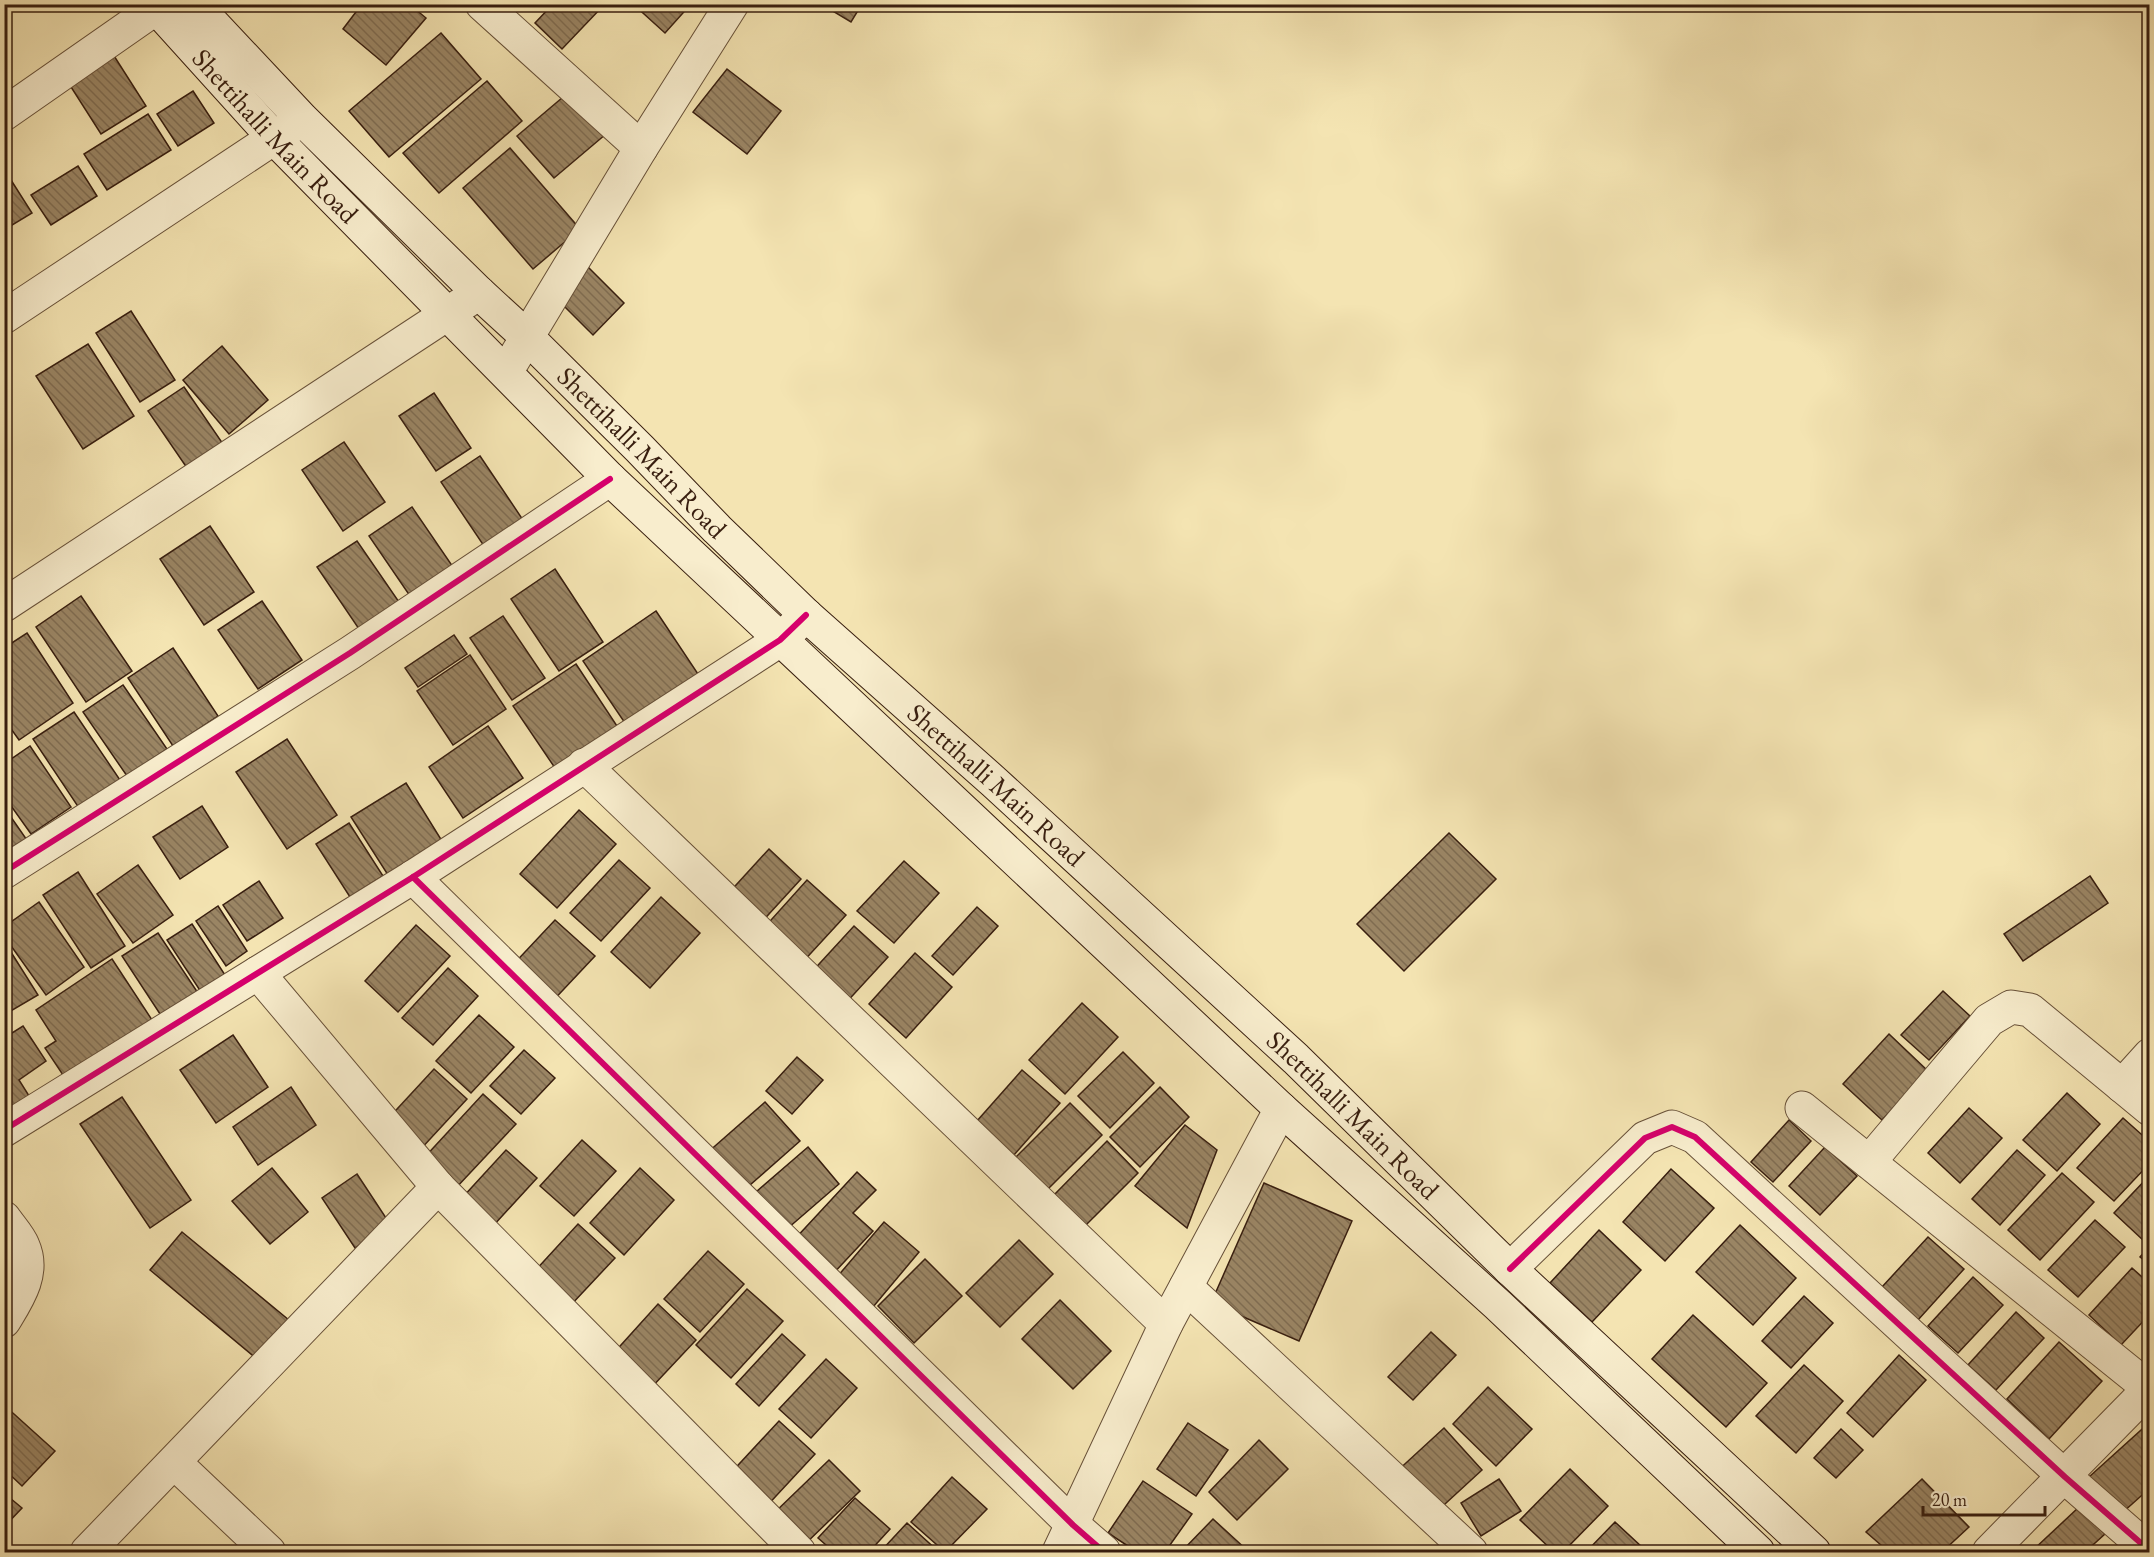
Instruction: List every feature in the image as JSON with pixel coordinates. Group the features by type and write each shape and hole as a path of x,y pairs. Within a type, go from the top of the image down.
{"street":[{"name":"Shettihalli Main Road","path":"194,4 302,119 528,338 717,529 806,615 994,782 1287,1051 1510,1269 1814,1552"},
{"path":"482,4 641,148"},
{"path":"506,372 641,148 732,4"},
{"name":"Shettihalli Main Road","path":"154,6 275,139 610,479 1281,1109 1498,1305 1758,1552"},
{"path":"4,114 154,6"},
{"path":"4,317 302,119"},
{"path":"4,605 479,293"},
{"path":"4,872 350,653 610,479"},
{"path":"4,1130 413,878 780,640 806,615"},
{"path":"584,765 1166,1323"},
{"path":"413,878 1066,1539 1104,1552"},
{"path":"258,974 438,1187 799,1552"},
{"path":"1869,1162 1989,1020 2011,1007 2030,1010 2150,1109"},
{"path":"2122,1086 2150,1055"},
{"path":"1802,1108 2149,1389 1989,1552"},
{"path":"1066,1539 1166,1323 1281,1109"},
{"path":"1510,1269 1645,1138 1672,1127 1695,1137 2065,1477 2150,1551"},
{"path":"87,1552 438,1187"},
{"path":"4,1218 24,1246 28,1274 4,1321"},
{"path":"1186,1287 1471,1552"},
{"path":"175,1463 269,1552"}],"building":[{"path":"362,4 409,4 426,18 386,65 343,29"},
{"path":"553,4 599,4 602,7 562,49 535,23"},
{"path":"633,4 691,4 665,33"},
{"path":"821,4 862,4 851,22"},
{"path":"441,33 481,79 389,157 349,111"},
{"path":"109,48 146,106 101,134 64,76"},
{"path":"727,69 781,111 747,154 693,112"},
{"path":"487,81 522,121 439,193 403,153"},
{"path":"193,91 214,123 178,146 157,114"},
{"path":"569,92 606,134 554,178 517,136"},
{"path":"148,114 171,150 107,190 84,154"},
{"path":"510,148 580,229 533,269 463,188"},
{"path":"78,166 97,196 51,225 31,195"},
{"path":"4,169 32,213 4,230"},
{"path":"587,266 624,303 593,335 556,298"},
{"path":"131,311 175,380 140,402 96,333"},
{"path":"88,344 134,416 83,449 36,376"},
{"path":"222,346 268,400 229,434 183,380"},
{"path":"184,387 223,444 187,468 148,411"},
{"path":"434,393 471,448 436,471 399,416"},
{"path":"344,442 385,502 343,531 302,470"},
{"path":"480,456 523,520 484,546 441,482"},
{"path":"412,507 453,567 410,596 369,536"},
{"path":"210,526 254,592 204,625 160,559"},
{"path":"357,541 399,602 359,629 317,567"},
{"path":"555,569 603,642 559,671 511,599"},
{"path":"81,596 132,671 86,702 36,627"},
{"path":"262,601 302,660 258,689 218,630"},
{"path":"656,611 702,680 629,729 583,661"},
{"path":"503,616 545,678 512,700 470,638"},
{"path":"27,633 73,703 19,740 4,719 4,648"},
{"path":"454,635 467,654 418,687 405,668"},
{"path":"173,648 218,716 173,746 128,678"},
{"path":"470,655 506,709 453,745 417,691"},
{"path":"576,664 617,726 555,768 513,706"},
{"path":"123,685 167,749 127,776 83,712"},
{"path":"74,712 120,780 79,808 33,739"},
{"path":"488,726 523,778 463,818 429,767"},
{"path":"287,739 337,815 287,849 236,772"},
{"path":"30,746 71,807 31,834 4,796 4,764"},
{"path":"406,783 442,841 388,875 351,817"},
{"path":"202,806 228,847 180,879 153,837"},
{"path":"4,807 29,843 4,859"},
{"path":"579,810 616,844 557,908 520,874"},
{"path":"349,823 383,876 350,897 316,844"},
{"path":"1449,833 1496,879 1404,971 1357,924"},
{"path":"769,849 801,879 759,925 726,896"},
{"path":"619,860 650,888 601,941 570,913"},
{"path":"904,861 939,893 894,943 857,911"},
{"path":"138,865 173,915 133,943 97,894"},
{"path":"78,872 125,946 91,968 43,895"},
{"path":"2090,876 2108,903 2023,961 2004,934"},
{"path":"807,880 846,915 800,965 762,930"},
{"path":"259,881 283,918 247,941 223,905"},
{"path":"661,897 700,933 650,988 611,952"},
{"path":"39,902 84,967 46,995 4,936 4,927"},
{"path":"218,906 247,951 226,966 196,921"},
{"path":"977,907 998,926 953,975 932,956"},
{"path":"555,920 595,956 548,1006 509,969"},
{"path":"192,924 225,975 201,992 167,940"},
{"path":"416,925 450,956 398,1012 365,981"},
{"path":"854,926 888,957 843,1006 809,975"},
{"path":"158,933 198,993 162,1017 122,956"},
{"path":"4,941 38,995 4,1015"},
{"path":"915,953 952,987 906,1038 869,1004"},
{"path":"112,959 154,1023 67,1081 45,1048 56,1041 36,1010"},
{"path":"448,968 478,996 433,1045 402,1018"},
{"path":"1943,991 1970,1016 1929,1060 1901,1035"},
{"path":"1082,1003 1118,1037 1065,1094 1029,1060"},
{"path":"479,1015 514,1047 471,1093 436,1061"},
{"path":"23,1026 46,1061 19,1080 31,1099 4,1116 4,1038"},
{"path":"1889,1034 1928,1071 1882,1120 1843,1084"},
{"path":"233,1035 268,1087 216,1123 180,1070"},
{"path":"524,1050 555,1078 521,1114 490,1086"},
{"path":"1123,1052 1154,1083 1110,1128 1078,1096"},
{"path":"797,1057 823,1080 792,1114 766,1091"},
{"path":"434,1069 467,1099 419,1151 386,1121"},
{"path":"1022,1070 1060,1103 1006,1164 969,1130"},
{"path":"291,1087 316,1125 258,1165 233,1127"},
{"path":"1160,1087 1189,1117 1140,1167 1110,1137"},
{"path":"2067,1093 2100,1124 2057,1171 2023,1140"},
{"path":"483,1094 516,1124 455,1189 423,1159"},
{"path":"122,1097 191,1200 150,1228 80,1124"},
{"path":"765,1102 800,1141 742,1192 707,1153"},
{"path":"1070,1103 1102,1135 1047,1190 1015,1158"},
{"path":"1969,1108 2002,1138 1960,1183 1928,1153"},
{"path":"2123,1118 2150,1142 2150,1163 2114,1201 2077,1168"},
{"path":"1789,1120 1811,1141 1773,1182 1751,1162"},
{"path":"1185,1125 1217,1150 1187,1228 1135,1186"},
{"path":"582,1140 616,1171 574,1216 540,1186"},
{"path":"1107,1141 1138,1173 1085,1226 1054,1195"},
{"path":"808,1147 839,1184 780,1235 749,1198"},
{"path":"1825,1147 1857,1176 1820,1215 1789,1186"},
{"path":"506,1150 537,1178 493,1226 462,1198"},
{"path":"2017,1150 2045,1175 2000,1225 1972,1199"},
{"path":"272,1168 308,1212 270,1244 232,1201"},
{"path":"640,1168 674,1200 624,1255 590,1223"},
{"path":"1671,1169 1714,1208 1665,1261 1623,1222"},
{"path":"857,1172 876,1190 853,1213 873,1231 831,1276 793,1241"},
{"path":"2062,1173 2094,1202 2040,1260 2008,1230"},
{"path":"357,1174 390,1224 355,1248 322,1198"},
{"path":"2150,1175 2150,1235 2144,1241 2114,1213"},
{"path":"1264,1183 1352,1221 1299,1341 1211,1303"},
{"path":"2095,1220 2125,1247 2078,1297 2048,1270"},
{"path":"884,1222 919,1252 873,1307 837,1277"},
{"path":"578,1224 615,1258 570,1306 533,1273"},
{"path":"1740,1225 1796,1278 1753,1325 1696,1272"},
{"path":"1599,1230 1641,1270 1592,1322 1550,1283"},
{"path":"182,1232 295,1325 263,1364 150,1270"},
{"path":"1928,1237 1964,1269 1918,1320 1882,1287"},
{"path":"1019,1240 1053,1274 1000,1327 966,1293"},
{"path":"2150,1246 2150,1265 2140,1257"},
{"path":"708,1251 744,1284 700,1332 664,1299"},
{"path":"925,1259 962,1296 914,1343 878,1306"},
{"path":"2132,1268 2150,1284 2150,1314 2121,1345 2089,1315"},
{"path":"1973,1277 2003,1305 1958,1353 1928,1326"},
{"path":"747,1289 783,1321 731,1378 696,1345"},
{"path":"1804,1296 1833,1323 1791,1368 1762,1341"},
{"path":"1060,1300 1111,1351 1073,1389 1022,1339"},
{"path":"658,1304 696,1340 650,1389 612,1355"},
{"path":"2016,1312 2044,1338 1996,1390 1968,1365"},
{"path":"1693,1315 1767,1383 1726,1427 1652,1359"},
{"path":"1431,1332 1456,1355 1413,1400 1388,1377"},
{"path":"782,1334 805,1355 759,1406 736,1384"},
{"path":"2059,1342 2102,1381 2049,1439 2007,1399"},
{"path":"1899,1355 1926,1380 1873,1437 1847,1413"},
{"path":"826,1359 857,1388 811,1438 779,1409"},
{"path":"1804,1365 1843,1401 1796,1453 1756,1416"},
{"path":"1488,1387 1532,1429 1496,1466 1453,1424"},
{"path":"4,1405 55,1451 22,1486 4,1469"},
{"path":"779,1421 815,1454 764,1509 728,1476"},
{"path":"2150,1422 2150,1488 2122,1513 2089,1477"},
{"path":"1188,1423 1228,1450 1196,1496 1157,1469"},
{"path":"1444,1428 1482,1470 1433,1515 1394,1474"},
{"path":"1841,1429 1863,1450 1836,1478 1814,1458"},
{"path":"1259,1440 1288,1469 1237,1520 1209,1492"},
{"path":"829,1460 860,1491 802,1547 771,1516"},
{"path":"1570,1469 1608,1506 1563,1552 1554,1552 1520,1520"},
{"path":"952,1477 987,1509 945,1552 911,1522"},
{"path":"1499,1479 1521,1511 1481,1536 1461,1503"},
{"path":"1922,1479 1969,1527 1942,1552 1889,1552 1866,1532"},
{"path":"1143,1481 1192,1514 1165,1552 1137,1552 1108,1533"},
{"path":"4,1493 22,1508 4,1527"},
{"path":"855,1498 890,1529 869,1552 834,1552 818,1538"},
{"path":"2079,1507 2105,1534 2085,1552 2031,1552"},
{"path":"1213,1519 1249,1552 1181,1552"},
{"path":"1615,1522 1643,1548 1638,1552 1586,1552"},
{"path":"907,1523 939,1552 880,1552"}],"cycle path":[{"path":"4,872 350,653 610,479"},
{"path":"4,1130 413,877 780,640 806,615"},
{"path":"413,877 1073,1525 1104,1552"},
{"path":"1510,1269 1645,1138 1672,1127 1695,1137 2065,1477 2150,1551"}]}
